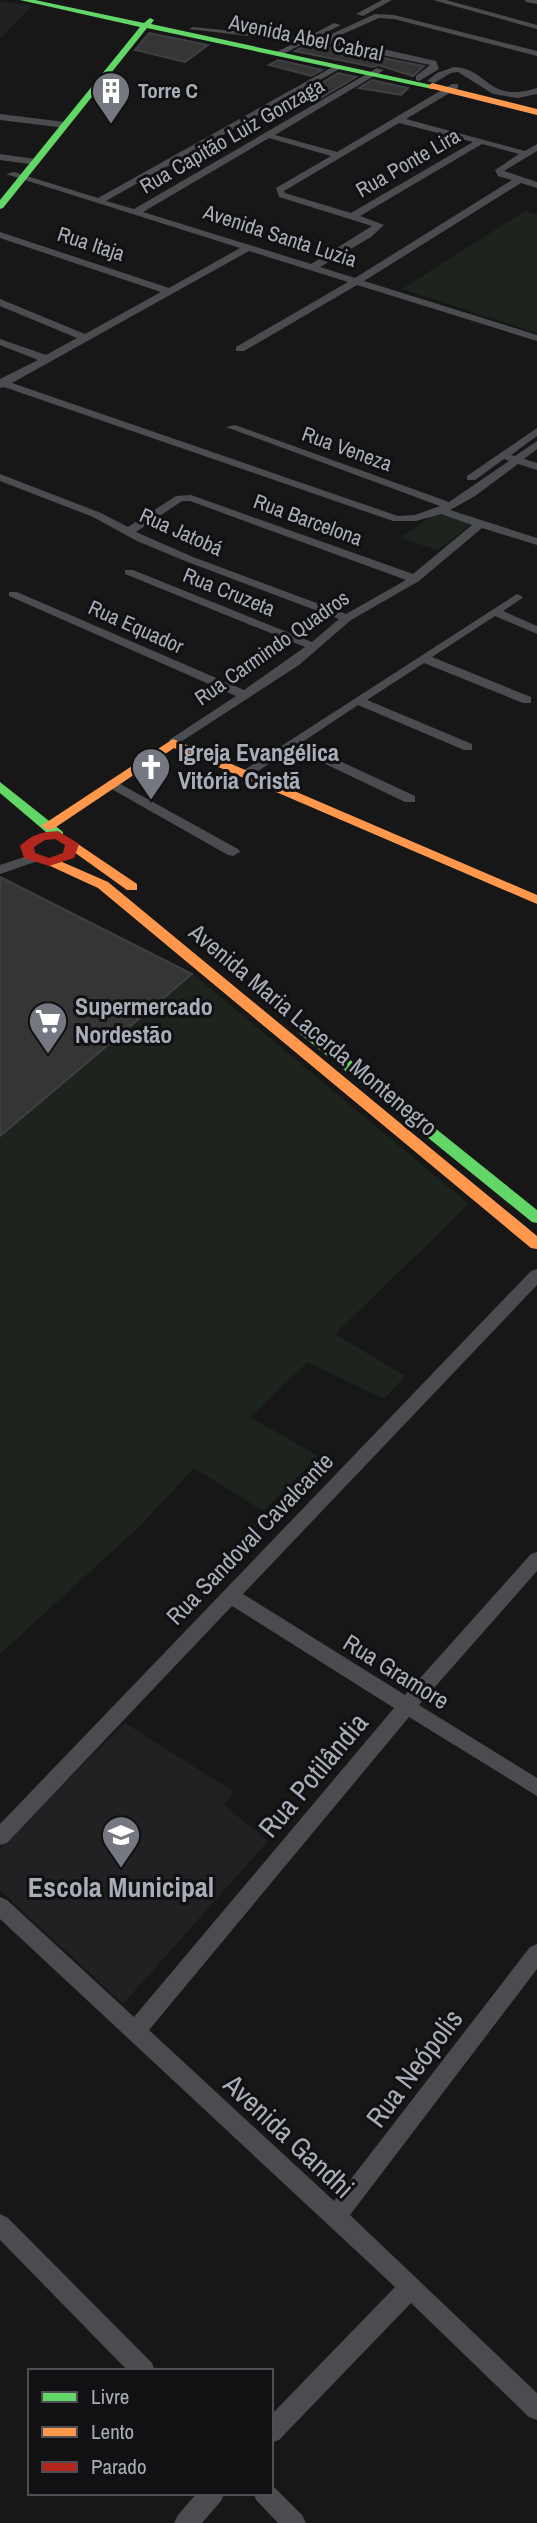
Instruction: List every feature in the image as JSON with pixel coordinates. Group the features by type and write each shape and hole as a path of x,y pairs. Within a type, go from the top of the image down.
{"main road":[{"name":"Avenida Abel Cabral","path":"24,0 147,18 283,52 534,104"},
{"name":"Avenida Abel Cabral","path":"50,0 147,18 224,38"},
{"path":"12,183 147,18"},
{"name":"Avenida Abel Cabral","path":"283,52 339,67 425,80 452,88"},
{"path":"173,743 537,900"},
{"name":"Rua Carmindo Quadros","path":"46,841 114,784 173,743"},
{"path":"0,786 46,841 146,898"},
{"path":"0,805 46,841 69,855 53,862"},
{"name":"Avenida Maria Lacerda Montenegro","path":"46,841 53,862 103,885 537,1244"},
{"name":"Avenida Maria Lacerda Montenegro","path":"186,932 537,1218"}],"street":[{"path":"283,52 388,0"},
{"path":"437,0 537,27"},
{"path":"529,0 537,2"},
{"path":"425,80 436,67 432,63 332,42 329,37 378,16 394,17 537,54"},
{"path":"193,29 306,40"},
{"path":"101,200 339,67"},
{"path":"425,80 461,69 474,75 485,87 527,96 534,104"},
{"name":"Rua Capitão Luiz Gonzaga","path":"138,211 376,72"},
{"path":"313,267 379,228 375,222 279,192 452,88"},
{"path":"0,117 59,124"},
{"path":"400,120 524,153"},
{"path":"266,135 339,155"},
{"name":"Rua Ponte Lira","path":"353,216 481,141"},
{"path":"537,147 499,170 537,185"},
{"name":"Avenida Santa Luzia","path":"0,157 12,183 101,200 537,338"},
{"path":"240,349 519,180"},
{"name":"Rua Itaja","path":"0,235 169,291"},
{"path":"1,385 248,247"},
{"path":"0,302 83,337"},
{"path":"0,342 46,359"},
{"path":"1,385 157,445 190,447 397,519 439,509 537,444"},
{"name":"Rua Veneza","path":"231,427 439,509 537,542"},
{"path":"439,509 503,455 537,431"},
{"path":"503,455 537,467"},
{"name":"Rua Jatobá","path":"0,477 97,514 189,559 347,618"},
{"name":"Rua Barcelona","path":"130,531 180,498 187,497 415,579"},
{"name":"Rua Carmindo Quadros","path":"173,743 315,647 325,634 347,618 415,579 482,522"},
{"name":"Rua Cruzeta","path":"129,572 315,647"},
{"name":"Rua Equador","path":"13,594 244,695"},
{"path":"244,774 517,597"},
{"path":"495,612 537,630"},
{"path":"425,659 527,700"},
{"path":"359,701 468,747"},
{"path":"291,743 410,799"},
{"path":"114,784 233,852"},
{"name":"Rua Carmindo Quadros","path":"0,864 46,841"},
{"name":"Rua Carmindo Quadros","path":"0,870 46,841"},
{"name":"Rua Sandoval Cavalcante","path":"0,1837 537,1275"},
{"name":"Rua Potilândia","path":"136,2030 405,1708 537,1559"},
{"name":"Rua Gramore","path":"230,1595 405,1708 537,1788"},
{"name":"Avenida Gandhi","path":"0,1906 411,2287 537,2409"},
{"name":"Rua Neópolis","path":"335,2217 537,1953"},
{"path":"0,2225 142,2369"},
{"path":"273,2430 411,2287"},
{"path":"186,2523 211,2495"},
{"path":"267,2495 294,2523"}],"shaded area":[{"path":"0,2 33,5 0,39"},
{"path":"525,211 537,214 537,333 402,289"},
{"path":"436,513 471,524 438,550 400,538"},
{"path":"193,974 469,1204 335,1334 405,1376 384,1399 308,1362 250,1417 318,1456 263,1511 194,1468 140,1526 0,1654 0,1136"},
{"name":"Escola Municipal","path":"125,1723 234,1792 224,1805 268,1841 123,2004 0,1890 0,1848"}],"building":[{"path":"149,33 208,45 185,62 135,50"},
{"path":"317,40 328,47 424,66 413,76 378,65 373,67 295,51"},
{"path":"278,60 322,70 311,76 269,65"},
{"path":"338,73 356,77 319,99 302,95"},
{"path":"372,80 408,88 401,95 359,88"},
{"name":"Supermercado Nordestão","path":"0,877 192,974 0,1136"}],"traffic: fast":[{"path":"24,0 432,86"},
{"path":"0,206 150,20"},
{"path":"0,786 58,835"},
{"path":"304,1030 537,1218"}],"traffic: slow":[{"path":"432,86 537,112"},
{"path":"48,826 173,743 537,900"},
{"path":"72,844 132,887"},
{"path":"53,862 103,885 537,1244"}],"traffic: jam":[{"path":"58,835 72,844 69,855 49,862 29,855 27,846 42,836 58,835"}],"place":[{"name":"Torre C","path":"111,125"},
{"name":"Igreja Evangélica Vitória Cristã","path":"151,801"},
{"name":"Supermercado Nordestão","path":"48,1055"},
{"name":"Escola Municipal","path":"121,1869"}]}
